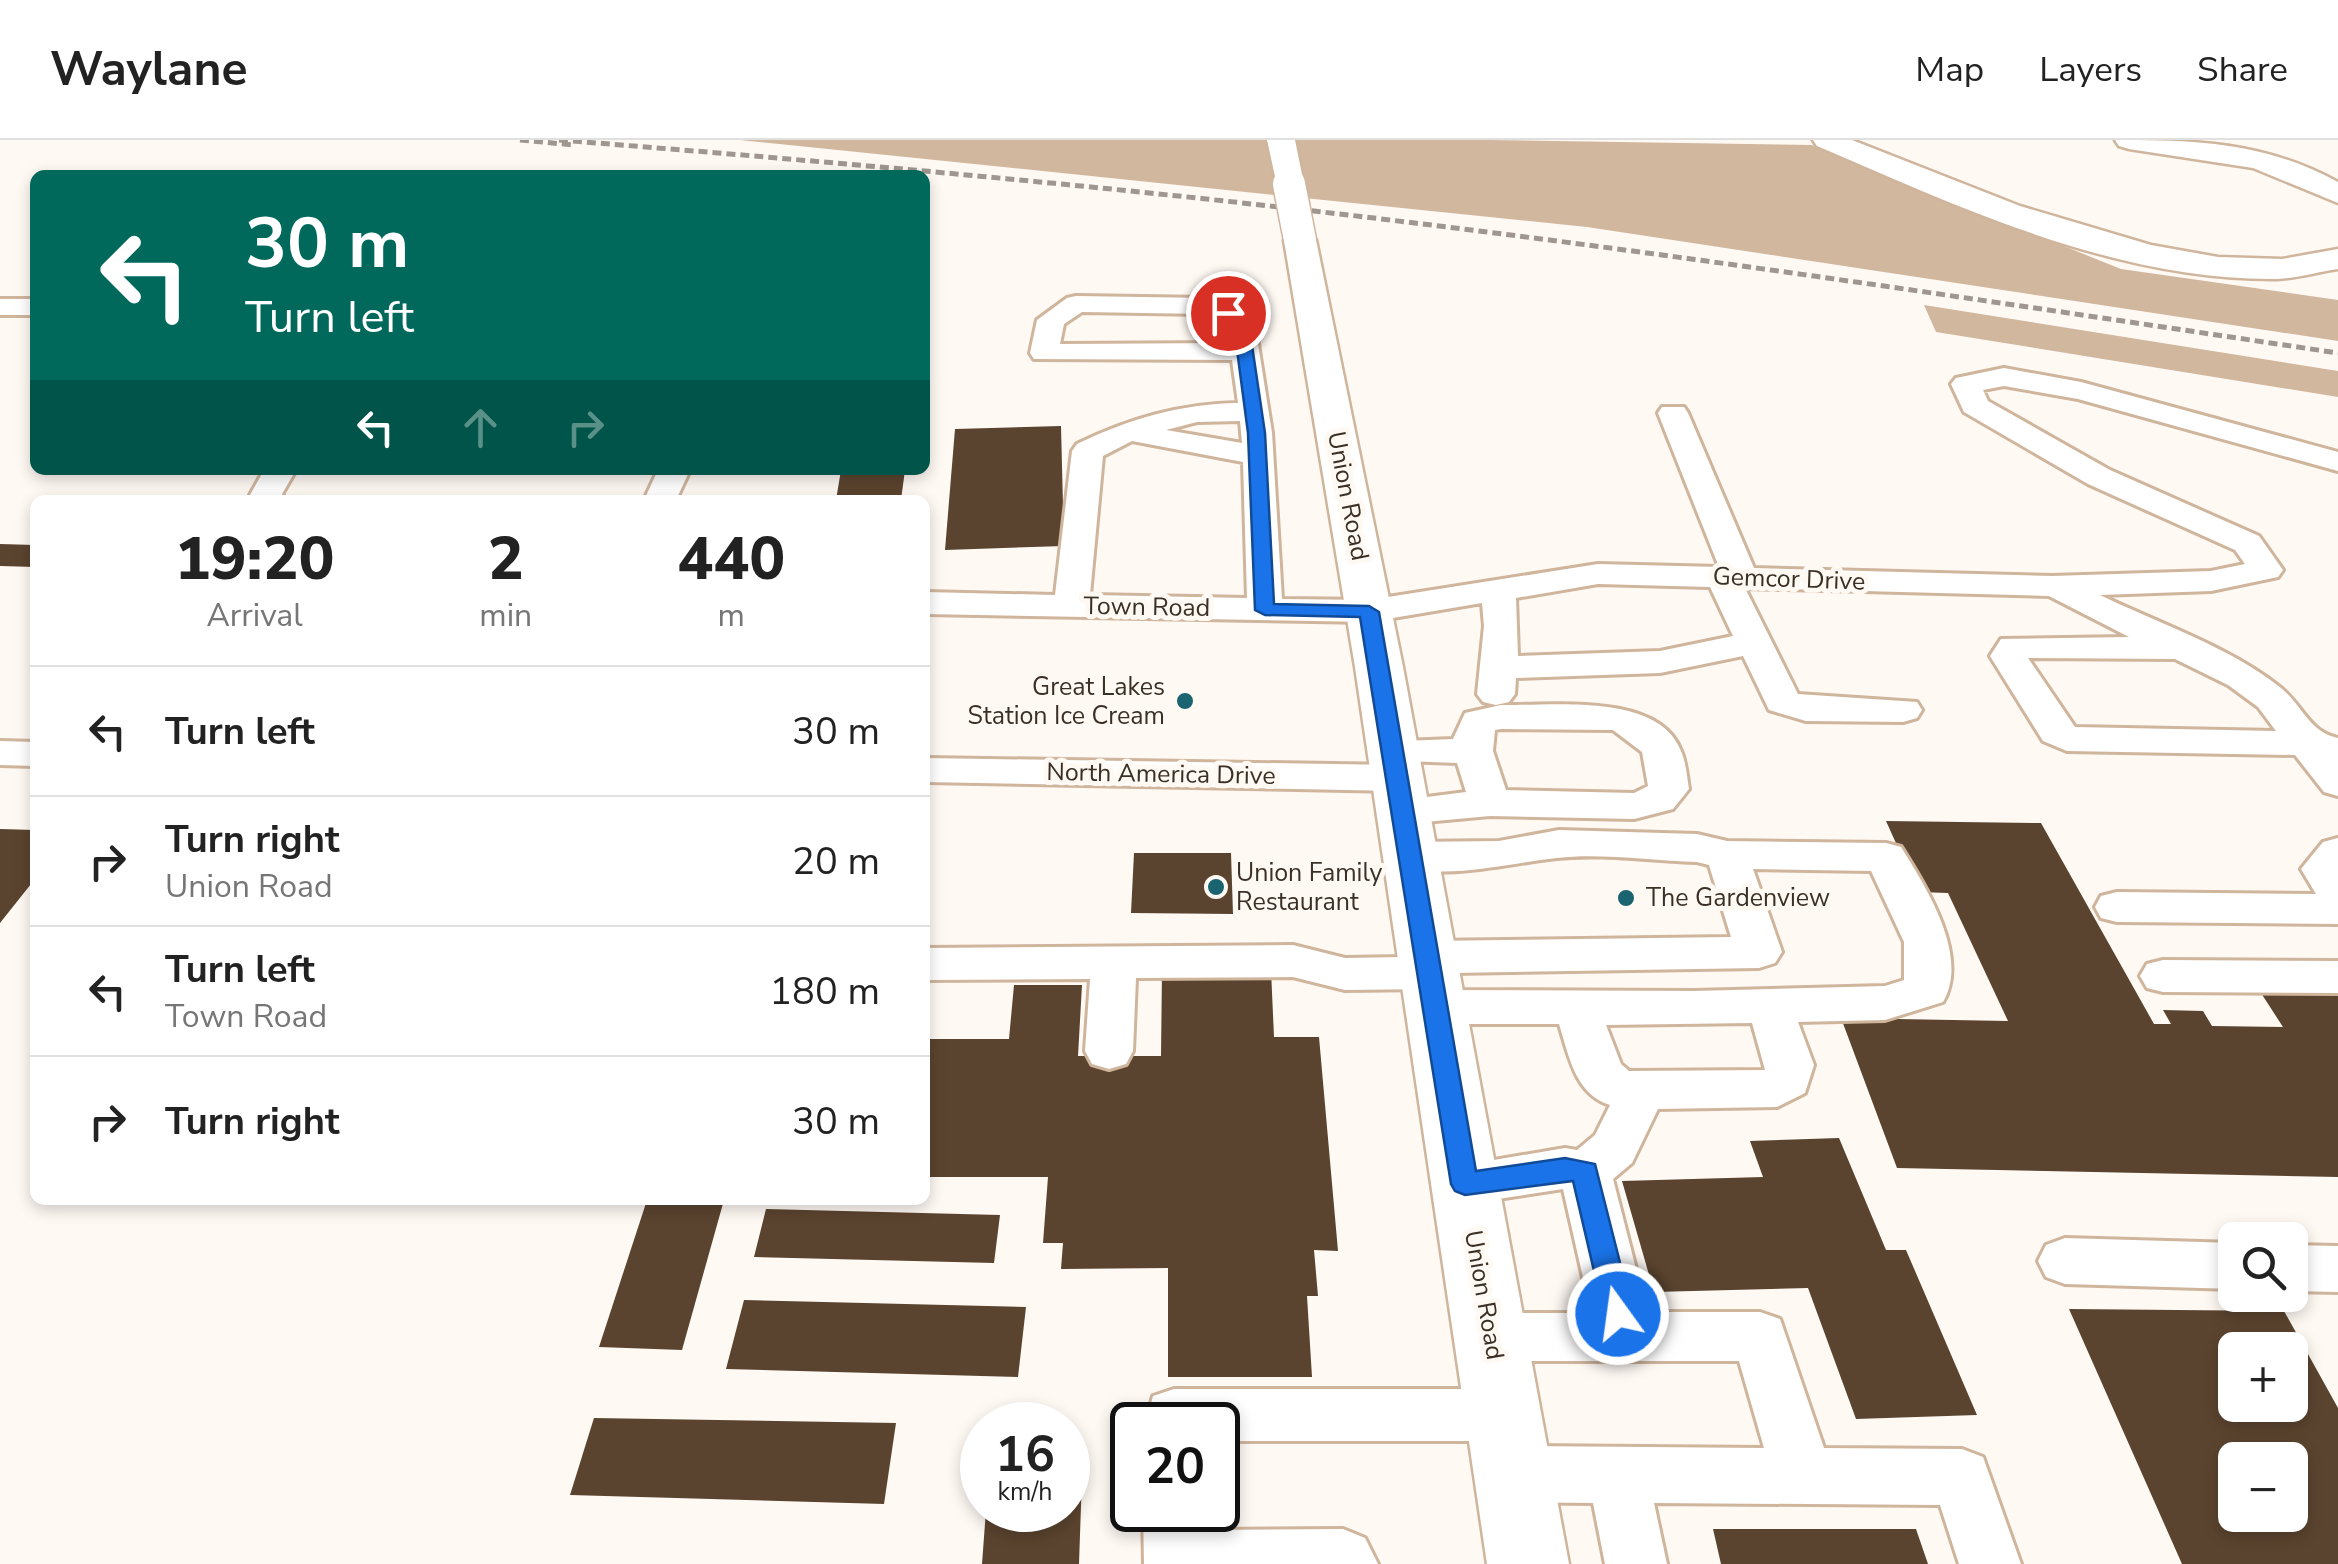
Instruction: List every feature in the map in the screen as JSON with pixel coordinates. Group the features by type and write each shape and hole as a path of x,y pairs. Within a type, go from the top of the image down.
{"main road":[{"name":"Union Road","path":"1281,140 1369,612 1528,1564"},
{"path":"2129,140 2188,145 2264,161 2314,180 2338,194"},
{"path":"1844,143 2054,222 2149,249 2235,259 2281,258 2322,251 2338,243"},
{"path":"1844,143 2048,226 2128,250 2248,267 2338,259"}],"street":[{"path":"1245,352 1044,353 1051,320 1076,304 1208,306 1228,313 1242,325 1258,454 1265,610"},
{"path":"0,306 30,307"},
{"name":"Gemcor Drive","path":"1369,612 1598,574 2052,586 2211,581 2266,570 2246,543 2099,477 1975,406 1966,384 2004,377 2081,391 2338,462"},
{"path":"1071,606 1088,451 1128,431 1197,413 1254,412"},
{"path":"1673,412 1754,641 1783,702 1806,710 1903,710"},
{"path":"1128,431 1258,454"},
{"path":"2052,586 2241,677 2322,747 2338,782"},
{"path":"1498,590 1500,667 1495,689 1501,717"},
{"name":"Town Road","path":"930,603 1369,612"},
{"path":"1500,667 1613,666 1722,652 1754,641"},
{"path":"2183,648 2014,646 2008,656 2057,734 2067,739 2322,747"},
{"path":"1401,799 1490,804 1634,806 1658,800 1670,790 1661,749 1643,730 1621,719 1501,717 1479,721 1472,740 1490,804"},
{"path":"1401,799 1472,751"},
{"path":"0,753 30,754"},
{"name":"North America Drive","path":"930,770 1401,799"},
{"path":"930,964 1293,962 1346,974 1431,979 1576,1007 1885,1002 1927,990 1926,942 1886,857 1727,855 1697,848 1559,844 1499,855 1401,799"},
{"path":"2338,852 2322,869 2338,894"},
{"path":"1431,979 1759,952 1727,855"},
{"path":"2117,906 2338,909"},
{"path":"1109,1051 1114,963"},
{"path":"2162,976 2338,977"},
{"path":"1576,1007 1600,1074 1616,1088 1642,1092 1777,1088 1788,1080 1790,1065 1769,1006"},
{"path":"1585,1172 1614,1148 1642,1092"},
{"path":"1465,1184 1565,1168 1585,1172"},
{"path":"1585,1172 1624,1337"},
{"path":"2065,1261 2218,1266"},
{"path":"2308,1268 2338,1269"},
{"path":"1491,1336 1760,1336 1802,1478"},
{"path":"1240,1415 1504,1416"},
{"path":"1513,1474 1618,1478 1962,1478 1990,1564"},
{"path":"1618,1478 1636,1564"},
{"path":"1174,1532 1174,1561 1343,1559 1347,1564"}],"shaded area":[{"path":"740,140 1489,140 1812,145 2121,269 2338,300 2338,341 1587,227"},
{"path":"1924,305 2338,371 2338,397 1936,332"}],"building":[{"path":"1061,426 1064,546 945,550 955,429"},
{"path":"840,475 904,475 902,495 837,495"},
{"path":"0,544 30,545 30,567 0,566"},
{"path":"1886,821 2041,823 2154,1024 2171,1024 2163,1010 2203,1011 2212,1026 2283,1027 2261,993 2338,994 2338,1177 1897,1168 1841,1018 2008,1021 1948,893 1918,892"},
{"path":"0,829 30,830 30,885 0,923"},
{"path":"1134,853 1231,853 1233,914 1131,913"},
{"path":"1162,970 1271,970 1274,1037 1319,1037 1338,1251 1314,1250 1318,1296 1307,1296 1312,1377 1168,1377 1168,1268 1061,1269 1063,1243 1043,1243 1048,1177 930,1177 930,1039 1009,1039 1014,985 1082,985 1078,1056 1161,1056"},
{"path":"1839,1138 1886,1250 1906,1250 1977,1415 1856,1419 1808,1288 1654,1292 1622,1181 1763,1177 1750,1141"},
{"path":"645,1205 723,1205 682,1350 599,1347"},
{"path":"766,1209 1000,1215 994,1263 754,1257"},
{"path":"744,1300 1026,1307 1018,1377 726,1369"},
{"path":"2069,1309 2285,1312 2296,1332 2218,1332 2218,1422 2308,1422 2308,1354 2338,1408 2338,1564 2182,1564"},
{"path":"594,1418 896,1423 884,1504 570,1495"},
{"path":"1713,1529 1916,1529 1928,1564 1721,1564"},
{"path":"984,1532 1080,1532 1079,1564 982,1564"}],"railway":[{"path":"520,140 574,145"},
{"path":"559,140 908,170"},
{"path":"930,172 1472,230 2338,353"}],"place":[{"name":"Great Lakes Station Ice Cream","path":"1185,701"},
{"name":"Union Family Restaurant","path":"1216,887"},
{"name":"The Gardenview","path":"1626,898"}],"route":[{"path":"1228,313 1242,325 1256,433 1265,610 1369,612 1465,1184 1565,1168 1585,1172 1618,1314"}]}
